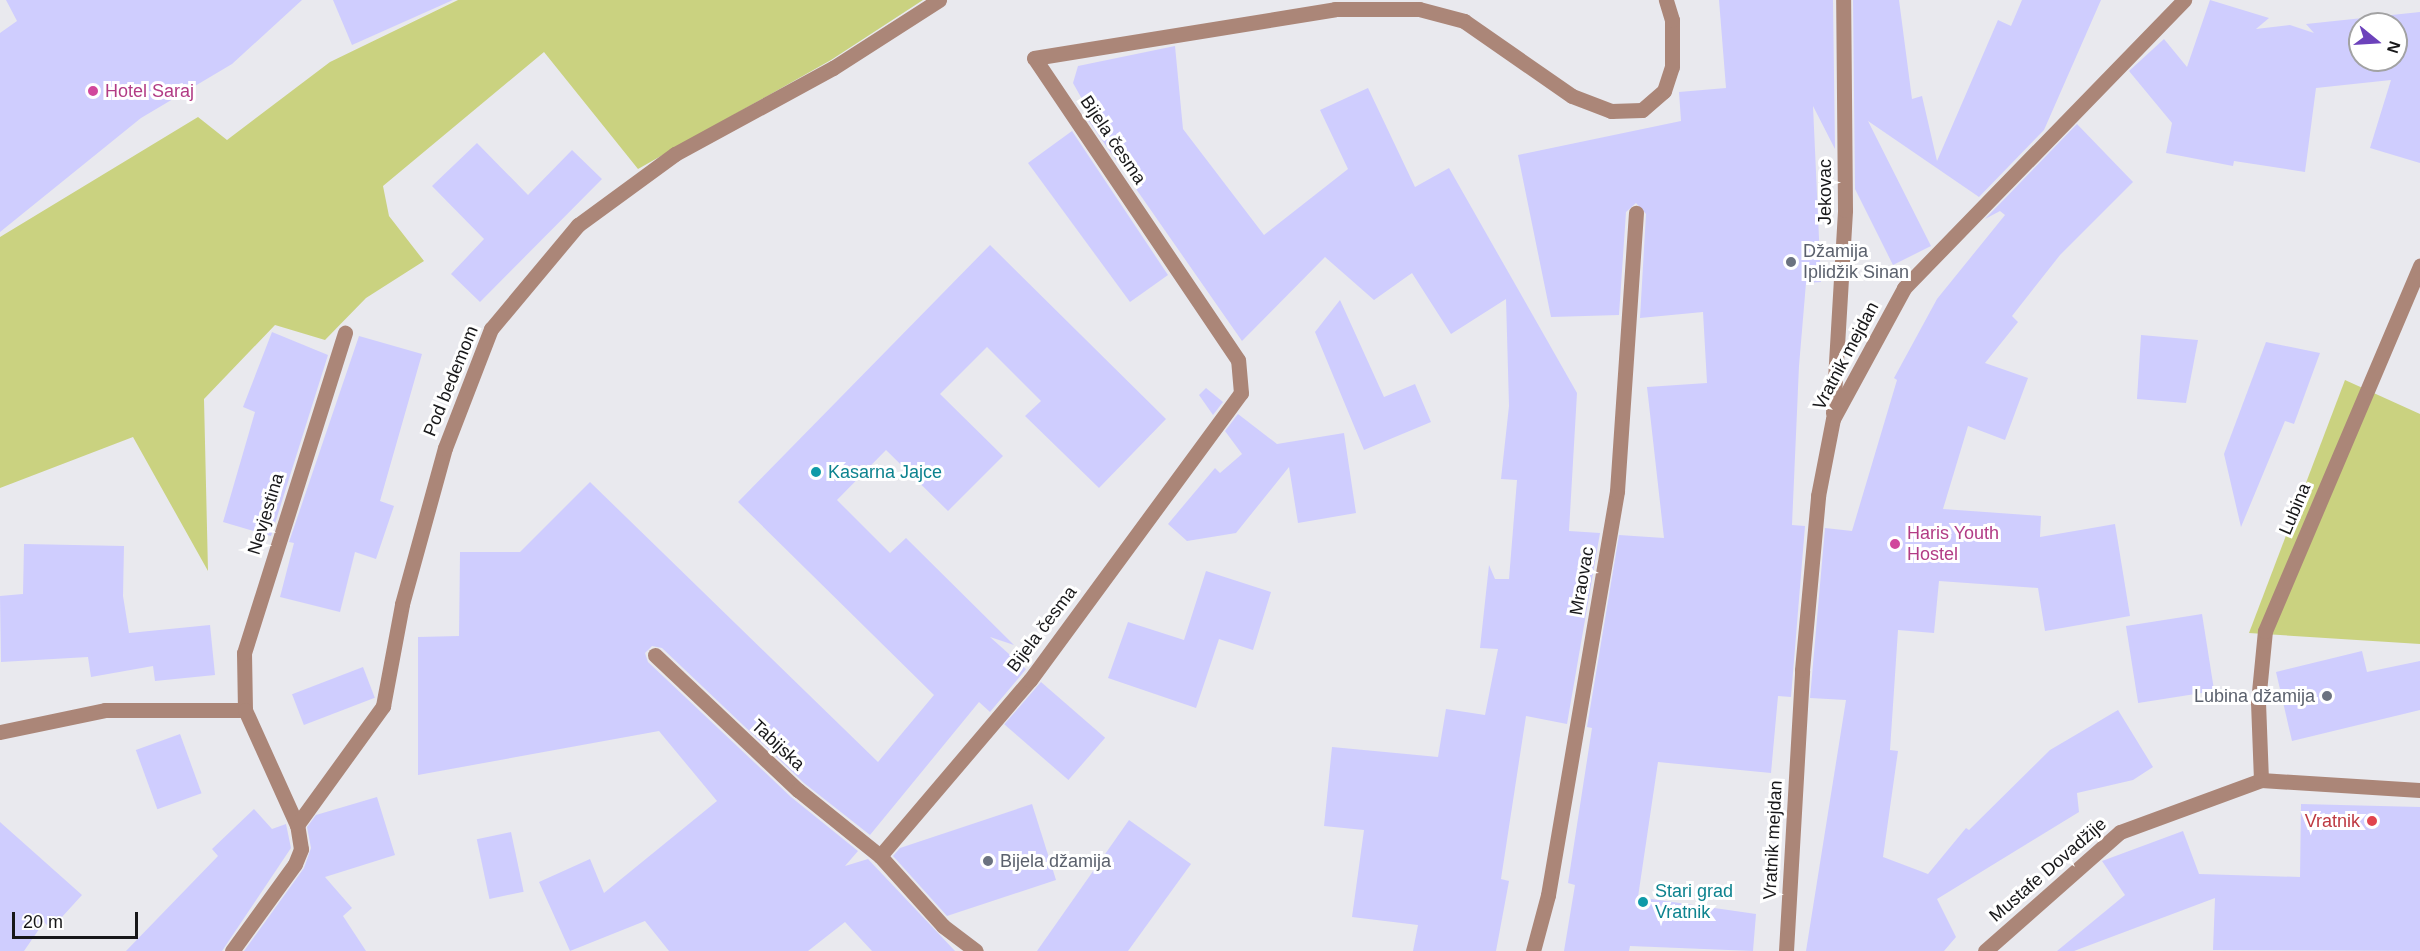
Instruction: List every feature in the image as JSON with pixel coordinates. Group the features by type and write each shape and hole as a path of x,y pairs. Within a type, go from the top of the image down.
{"street":[{"name":"Pod bedemom","path":"297,825 383,706 402,604 445,448 491,329 578,225 675,154 833,68 939,0"},
{"name":"Bijela česma","path":"880,856 1030,680 1241,393 1238,360 1034,58 1335,9 1419,9 1464,21 1572,96 1611,111 1642,110 1664,91 1672,68 1672,20 1666,0"},
{"name":"Jekovac","path":"1833,419 1845,210 1843,0"},
{"name":"Vratnik mejdan","path":"1786,951 1802,670 1818,496 1833,419 1904,288 2184,0"},
{"name":"Mraovac","path":"1533,951 1548,895 1617,491 1636,213"},
{"name":"Lubina","path":"2261,780 2258,702 2265,631 2420,265"},
{"name":"Nevjestina","path":"297,825 245,710 244,653 345,333"},
{"name":"Tabijska","path":"655,655 798,790 880,856 943,926 976,951"},
{"path":"0,732 105,710 245,710"},
{"name":"Mustafe Dovadžije","path":"1985,951 2120,832 2261,780 2420,790"},
{"path":"232,951 295,864 301,849 297,825"}],"green space":[{"path":"458,0 923,0 831,60 638,169 544,52 383,186 389,216 424,261 366,298 325,340 275,325 204,399 208,571 133,437 0,488 0,237 198,117 227,140 330,62"},
{"path":"2345,380 2420,414 2420,644 2249,633"}],"building":[{"name":"Hotel Saraj","path":"6,0 302,0 232,64 141,118 0,232 0,33 17,21"},
{"path":"333,0 453,0 352,45"},
{"path":"1719,0 1833,0 1835,149 1813,106 1821,282 1806,283 1799,366 1792,525 1805,526 1791,697 1778,696 1771,773 1658,762 1638,897 1756,914 1753,951 1630,946 1629,951 1564,951 1575,885 1568,883 1592,728 1587,727 1619,535 1664,538 1647,387 1707,383 1703,312 1640,318 1646,214 1636,203 1626,212 1619,315 1551,317 1518,155 1681,121 1679,92 1726,88"},
{"path":"1853,0 1899,0 1912,99 1922,96 1937,161 1998,20 2011,26 2022,0 2101,0 2044,130 1979,197 1868,121 1931,246 1893,265 1855,189"},
{"path":"2210,0 2269,18 2256,29 2290,25 2314,33 2306,24 2348,20 2348,72 2408,72 2408,13 2420,12 2420,163 2370,148 2391,80 2316,88 2305,172 2234,161 2233,166 2166,153 2172,123 2129,71 2164,39 2187,67"},
{"path":"1175,46 1183,129 1264,235 1348,169 1320,110 1368,88 1415,187 1449,168 1577,393 1569,531 1600,533 1567,724 1526,716 1501,879 1509,881 1496,951 1413,951 1418,925 1352,917 1364,830 1324,826 1332,747 1438,757 1446,709 1485,715 1498,649 1480,648 1489,565 1495,579 1509,579 1517,480 1501,479 1509,406 1506,299 1451,334 1412,273 1374,300 1325,257 1242,341 1088,120 1092,117 1073,83 1078,66"},
{"path":"2077,124 2133,182 2060,255 2012,316 2018,322 1985,363 2028,378 2005,440 1968,426 1943,509 2041,516 2040,537 2115,524 2130,616 2045,631 2038,588 1939,581 1934,633 1898,630 1890,750 1898,751 1883,857 1928,874 1966,828 1969,830 2050,750 2118,710 2153,767 2133,780 2077,793 2079,812 1937,899 1956,937 1944,951 1806,951 1846,700 1810,698 1825,528 1852,531 1897,380 1894,378 1937,299 2005,215 2000,211 1985,219"},
{"path":"1072,131 1168,275 1130,302 1028,163"},
{"path":"477,143 528,195 572,150 602,179 480,302 451,274 484,239 432,186"},
{"path":"990,245 1166,419 1099,488 1025,416 1041,401 987,347 940,394 1003,456 948,511 886,450 837,500 890,553 906,538 1014,645 990,637 1026,669 990,712 979,702 870,835 804,783 662,648 652,646 645,653 648,662 791,797 858,851 845,866 868,859 955,951 872,951 845,922 808,951 669,951 645,921 570,951 539,882 590,859 604,893 717,801 659,731 418,775 418,637 459,636 460,552 520,552 590,482 878,762 934,695 738,502"},
{"path":"1340,300 1384,397 1415,384 1431,422 1364,450 1315,332"},
{"path":"272,332 328,355 271,536 223,522 255,412 243,407"},
{"path":"2141,335 2198,340 2186,403 2137,399"},
{"path":"359,336 422,354 380,501 394,506 376,559 355,552 340,612 280,597 294,543 289,542"},
{"path":"2266,342 2320,353 2294,424 2285,421 2241,527 2224,454"},
{"path":"1206,388 1223,402 1213,415 1199,395"},
{"path":"1238,414 1277,444 1344,433 1356,513 1298,523 1289,467 1236,533 1187,541 1168,524 1215,468 1220,473 1242,454 1225,431"},
{"path":"24,544 124,546 123,596 129,633 210,625 215,675 155,681 153,666 91,677 88,657 1,662 0,596 23,594"},
{"path":"1206,571 1271,592 1253,650 1219,639 1196,708 1108,678 1128,622 1184,640"},
{"path":"2202,614 2214,691 2138,703 2126,626"},
{"name":"Lubina džamija","path":"2362,651 2367,672 2420,661 2420,710 2292,741 2276,672"},
{"path":"363,667 375,698 304,725 292,694"},
{"path":"1041,682 1105,738 1068,780 1004,724"},
{"path":"180,734 202,793 157,809 136,750"},
{"path":"377,797 395,855 325,877 352,908 343,916 366,951 244,951 304,868 311,848 307,827 316,815"},
{"name":"Bijela džamija","path":"1032,804 1056,880 947,916 893,856 900,848"},
{"path":"2301,804 2420,807 2420,951 2213,950 2215,898 2074,951 2057,951 2125,895 2102,861 2183,831 2199,874 2300,877"},
{"path":"254,809 272,829 286,824 291,848 222,951 126,951 218,856 212,849"},
{"path":"1129,820 1191,864 1128,951 1037,951"},
{"path":"0,822 82,895 51,929 44,922 24,951 0,951"},
{"path":"511,832 524,892 489,899 477,839"}],"place":[{"name":"Hotel Saraj","path":"93,91"},
{"name":"Džamija Iplidžik Sinan","path":"1791,262"},
{"name":"Kasarna Jajce","path":"816,472"},
{"name":"Haris Youth Hostel","path":"1895,544"},
{"name":"Lubina džamija","path":"2327,696"},
{"name":"Vratnik","path":"2372,821"},
{"name":"Bijela džamija","path":"988,861"},
{"name":"Stari grad Vratnik","path":"1643,902"}]}
